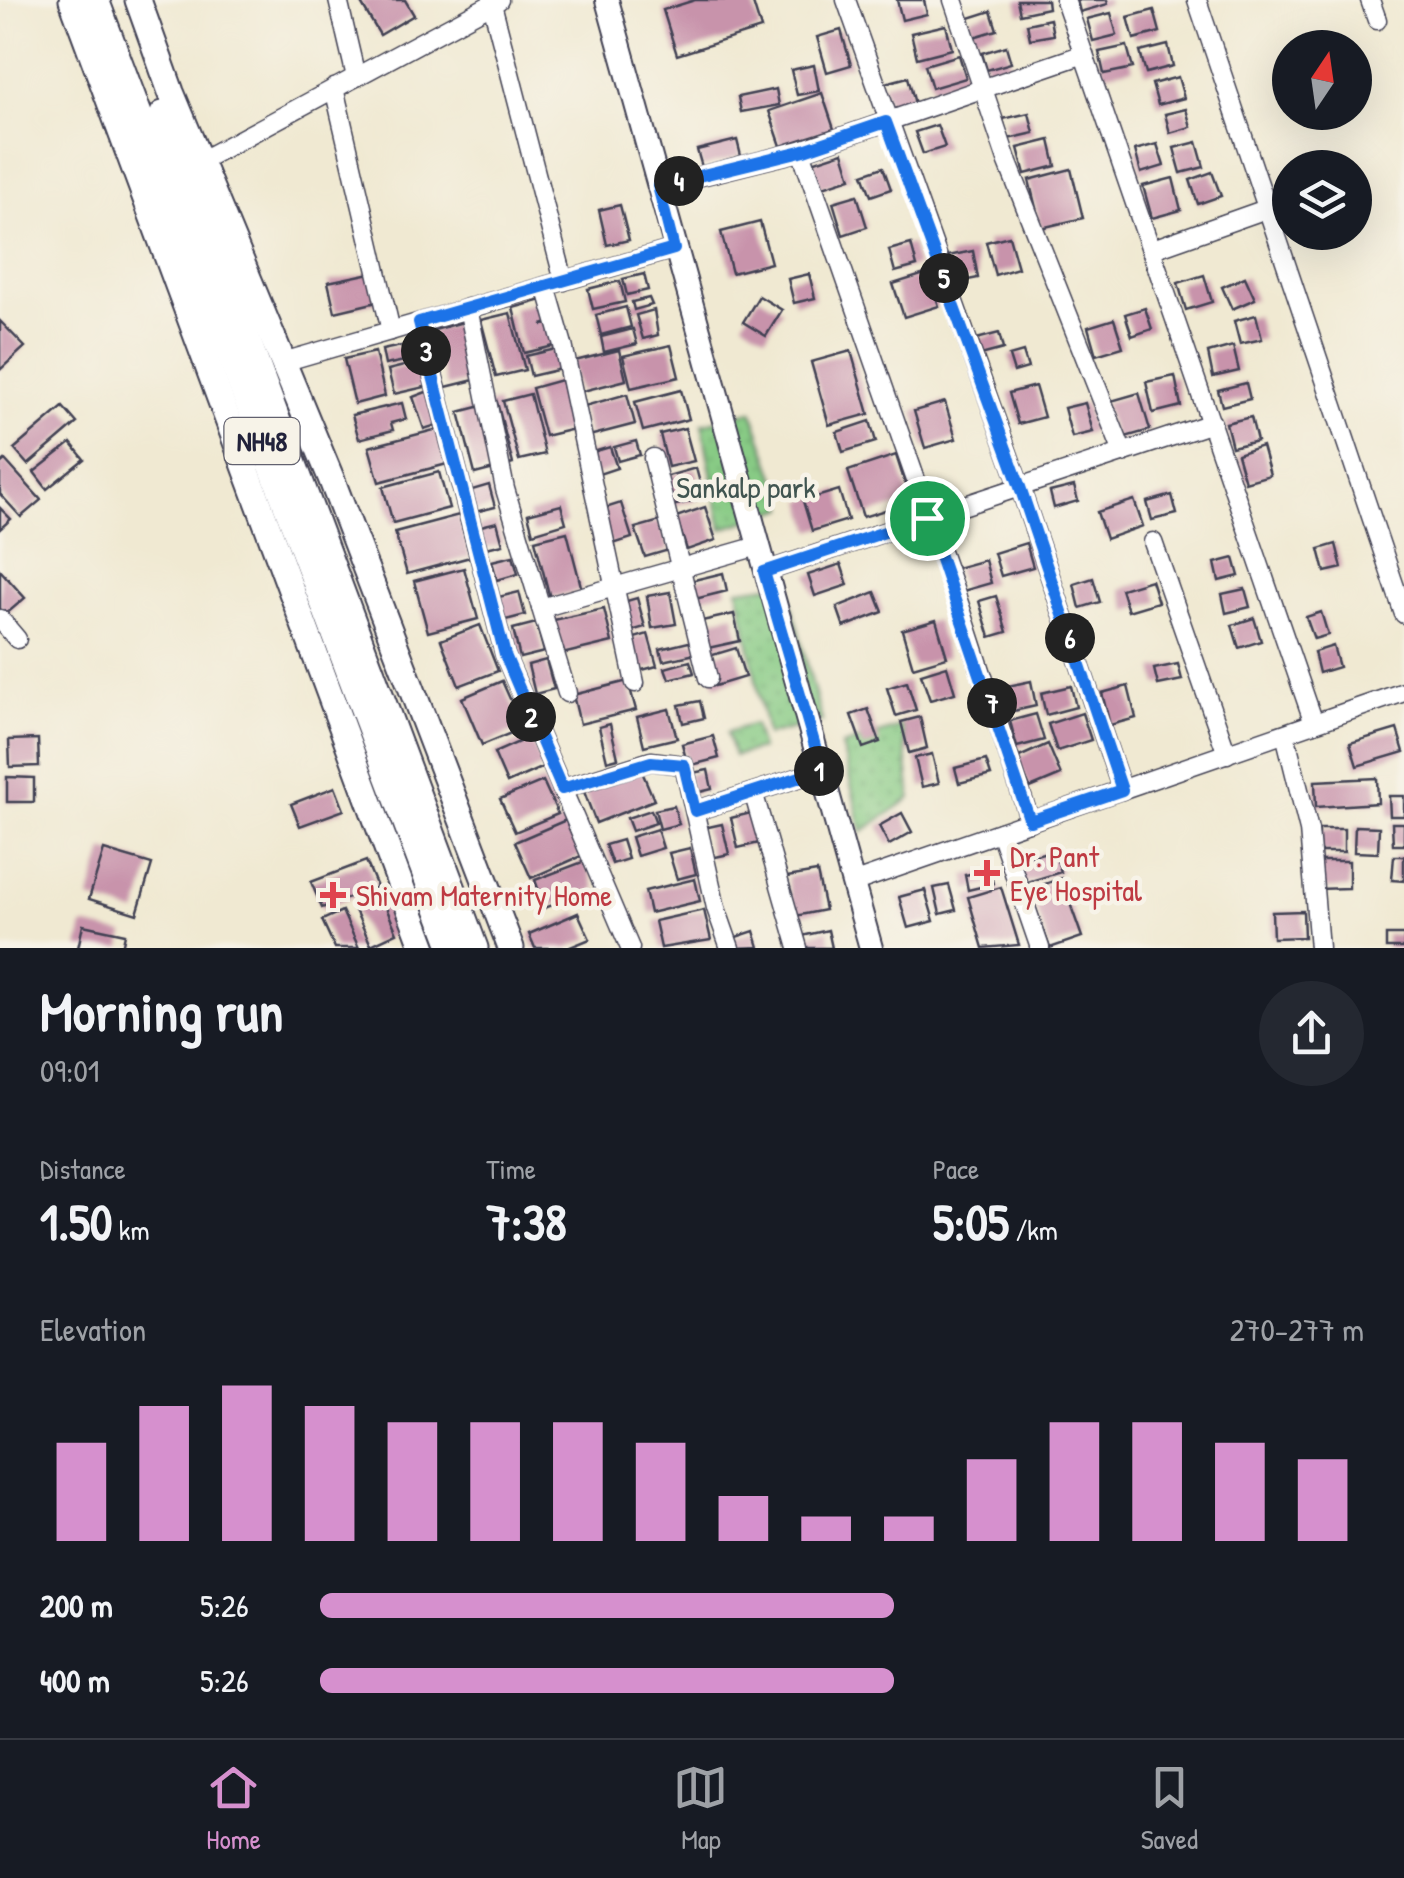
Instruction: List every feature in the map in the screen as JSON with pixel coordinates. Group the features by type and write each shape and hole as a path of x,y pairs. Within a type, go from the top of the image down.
{"highway":[{"path":"72,0 424,948"},
{"name":"NH48","path":"96,0 438,880 475,948"},
{"name":"NH48","path":"120,0 301,485 438,880 452,948"},
{"path":"138,0 331,478 511,948"},
{"path":"301,485 331,478"}],"main road":[{"path":"607,0 871,948"}],"street":[{"path":"338,0 356,77"},
{"path":"846,0 886,122 1020,487 1122,790"},
{"path":"953,0 1008,163 1122,453"},
{"path":"1064,0 1314,724"},
{"path":"1197,0 1404,614"},
{"path":"1370,0 1377,20"},
{"path":"200,161 496,2 555,283 562,345 635,682"},
{"path":"658,186 801,151 1084,54"},
{"path":"334,88 392,330"},
{"path":"801,151 1030,821"},
{"path":"1153,249 1266,210"},
{"path":"283,362 674,249"},
{"path":"468,308 505,489 567,692"},
{"path":"419,322 505,655 630,948"},
{"path":"764,572 1212,423"},
{"path":"653,458 708,678"},
{"path":"1152,542 1227,754"},
{"path":"541,608 758,546"},
{"path":"0,619 18,639"},
{"path":"855,882 1404,692"},
{"path":"1285,734 1309,830 1320,948"},
{"path":"562,789 651,762 684,765 716,908 730,948"},
{"path":"695,811 822,770"},
{"path":"754,795 798,948"},
{"path":"1000,832 1040,948"}],"green space":[{"name":"Sankalp park","path":"752,411 786,508 722,529 702,424"},
{"path":"786,583 822,721 767,735 738,589"},
{"path":"754,724 761,749 734,756 727,732"},
{"path":"903,726 911,798 862,832 842,746"}],"building":[{"path":"359,0 405,0 414,15 380,35"},
{"path":"695,0 752,0 761,29 677,55 663,10"},
{"path":"897,0 924,0 927,14 902,20"},
{"path":"1017,0 1047,0 1048,8 1020,14"},
{"path":"1077,0 1107,0 1108,4 1080,12"},
{"path":"1154,10 1160,32 1134,39 1128,17"},
{"path":"991,11 997,30 974,37 969,18"},
{"path":"1111,13 1117,35 1093,41 1087,19"},
{"path":"1050,19 1053,35 1030,39 1027,24"},
{"path":"946,25 952,49 917,58 911,33"},
{"path":"841,30 851,65 827,72 817,37"},
{"path":"1168,45 1173,66 1146,73 1140,52"},
{"path":"1006,46 1011,63 987,70 982,53"},
{"path":"1127,46 1133,68 1104,74 1099,52"},
{"path":"959,55 966,78 932,88 925,65"},
{"path":"814,65 819,91 797,95 791,70"},
{"path":"908,77 915,104 889,111 882,84"},
{"path":"1178,77 1184,98 1158,105 1152,84"},
{"path":"776,89 779,105 741,112 738,97"},
{"path":"822,93 834,129 781,146 769,111"},
{"path":"1186,109 1191,127 1170,133 1165,114"},
{"path":"1029,113 1034,133 1008,139 1003,119"},
{"path":"937,125 945,147 923,154 915,132"},
{"path":"737,140 741,156 702,167 697,150"},
{"path":"1050,140 1056,166 1025,174 1018,148"},
{"path":"1197,142 1204,167 1181,173 1174,148"},
{"path":"1157,144 1164,166 1141,173 1135,150"},
{"path":"843,152 851,178 820,188 812,162"},
{"path":"883,167 891,189 871,196 863,174"},
{"path":"1071,169 1083,218 1041,228 1029,180"},
{"path":"1212,172 1221,196 1198,204 1190,180"},
{"path":"1173,178 1181,210 1152,218 1143,186"},
{"path":"857,195 867,227 843,235 833,202"},
{"path":"620,205 629,240 607,245 599,210"},
{"path":"760,222 771,263 732,273 721,232"},
{"path":"1009,236 1018,268 995,275 986,242"},
{"path":"911,244 917,266 895,272 889,250"},
{"path":"973,251 978,278 953,283 948,256"},
{"path":"371,273 377,302 335,312 328,282"},
{"path":"928,273 939,306 904,317 893,284"},
{"path":"644,274 648,290 627,295 623,279"},
{"path":"809,274 815,298 794,303 788,279"},
{"path":"1204,275 1212,302 1186,310 1178,283"},
{"path":"1245,277 1255,299 1232,309 1222,287"},
{"path":"620,281 625,302 593,309 588,289"},
{"path":"759,296 782,310 766,336 743,322"},
{"path":"649,298 652,305 634,310 632,302"},
{"path":"546,299 553,322 542,325 552,324 558,345 524,353 513,308"},
{"path":"626,307 631,327 601,335 596,315"},
{"path":"1145,308 1152,329 1132,336 1125,314"},
{"path":"654,310 658,335 643,339 636,315"},
{"path":"510,313 525,370 496,377 481,320"},
{"path":"1256,315 1262,339 1240,344 1234,321"},
{"path":"1114,319 1123,347 1096,355 1088,327"},
{"path":"0,321 25,347 0,370"},
{"path":"463,322 478,379 446,387 431,331"},
{"path":"633,329 637,344 604,352 601,337"},
{"path":"999,333 1003,349 977,356 973,340"},
{"path":"411,344 414,359 385,365 382,350"},
{"path":"671,345 679,377 631,388 623,356"},
{"path":"1233,346 1239,371 1213,377 1208,353"},
{"path":"556,349 561,369 531,376 526,356"},
{"path":"619,350 626,380 579,392 571,362"},
{"path":"851,351 869,414 829,425 811,362"},
{"path":"375,352 385,396 355,404 344,359"},
{"path":"1023,352 1028,368 1014,372 1009,356"},
{"path":"424,361 429,386 394,394 388,370"},
{"path":"1175,376 1181,406 1153,413 1146,382"},
{"path":"561,380 574,429 545,436 532,388"},
{"path":"1246,383 1250,399 1222,406 1218,390"},
{"path":"1035,386 1044,417 1018,424 1009,393"},
{"path":"681,390 689,419 643,431 635,402"},
{"path":"429,391 440,424 424,429 413,397"},
{"path":"1139,393 1150,430 1115,440 1104,403"},
{"path":"530,394 545,454 519,460 503,401"},
{"path":"627,394 635,424 589,436 581,407"},
{"path":"497,402 513,464 475,474 459,412"},
{"path":"945,402 956,439 925,448 914,411"},
{"path":"402,403 406,419 391,423 393,430 359,439 352,415"},
{"path":"1085,403 1093,432 1072,437 1064,408"},
{"path":"63,407 77,423 28,465 14,449"},
{"path":"1251,417 1257,441 1232,447 1226,423"},
{"path":"870,421 876,442 843,452 837,432"},
{"path":"685,428 694,461 668,467 660,434"},
{"path":"438,429 447,464 379,482 369,447"},
{"path":"636,441 640,455 618,461 614,447"},
{"path":"71,443 84,459 47,489 34,472"},
{"path":"1262,446 1270,475 1245,482 1237,454"},
{"path":"610,447 617,468 593,476 586,454"},
{"path":"896,455 911,502 863,517 848,471"},
{"path":"5,460 41,500 21,517 0,494 0,464"},
{"path":"696,468 704,498 672,506 664,477"},
{"path":"439,472 449,508 393,523 383,487"},
{"path":"489,485 495,507 471,513 465,492"},
{"path":"1074,486 1078,501 1054,508 1050,492"},
{"path":"839,490 848,520 812,531 803,501"},
{"path":"1172,495 1177,514 1152,520 1147,502"},
{"path":"1134,500 1143,526 1106,539 1097,512"},
{"path":"621,503 632,538 610,545 599,510"},
{"path":"561,505 566,523 533,533 528,514"},
{"path":"705,507 716,540 687,550 676,517"},
{"path":"0,508 11,519 0,529"},
{"path":"459,515 470,557 407,574 395,532"},
{"path":"660,521 669,550 645,557 635,528"},
{"path":"497,522 503,544 482,549 477,527"},
{"path":"567,532 582,590 550,598 535,540"},
{"path":"1026,543 1033,567 1001,576 994,553"},
{"path":"1336,544 1342,568 1325,572 1319,549"},
{"path":"513,556 518,574 497,580 492,561"},
{"path":"1234,558 1239,576 1219,581 1215,563"},
{"path":"985,560 991,583 963,591 956,568"},
{"path":"841,564 848,585 815,596 808,575"},
{"path":"464,568 478,619 428,632 414,581"},
{"path":"0,570 25,598 5,615 0,609"},
{"path":"723,573 727,591 691,600 686,582"},
{"path":"1093,578 1100,602 1080,608 1074,584"},
{"path":"1151,580 1158,602 1128,611 1121,589"},
{"path":"1245,589 1250,607 1226,613 1222,594"},
{"path":"519,592 525,615 498,622 491,599"},
{"path":"670,592 676,624 652,628 647,596"},
{"path":"875,592 883,612 844,627 837,607"},
{"path":"996,596 1007,632 990,637 979,601"},
{"path":"637,598 645,627 621,634 613,605"},
{"path":"604,609 612,642 562,654 554,620"},
{"path":"1321,612 1328,635 1314,639 1306,617"},
{"path":"734,614 740,641 708,648 702,621"},
{"path":"1254,618 1261,641 1239,648 1232,625"},
{"path":"936,620 947,657 913,667 902,630"},
{"path":"536,623 544,652 520,658 513,629"},
{"path":"480,625 498,671 459,686 441,640"},
{"path":"648,634 657,666 631,673 621,642"},
{"path":"697,640 700,653 663,661 660,649"},
{"path":"1333,646 1339,667 1319,673 1314,652"},
{"path":"736,648 745,677 715,686 706,657"},
{"path":"546,660 554,689 535,694 528,665"},
{"path":"690,661 694,673 669,679 665,668"},
{"path":"1178,664 1182,680 1158,685 1154,669"},
{"path":"947,666 955,693 930,700 921,674"},
{"path":"502,681 523,728 482,745 462,698"},
{"path":"628,681 636,710 580,724 573,695"},
{"path":"1031,681 1036,706 1000,714 994,689"},
{"path":"907,682 916,710 896,716 887,688"},
{"path":"1071,686 1076,707 1046,715 1041,693"},
{"path":"1128,686 1136,718 1110,725 1102,693"},
{"path":"700,701 704,718 683,723 679,705"},
{"path":"669,709 677,738 644,746 637,717"},
{"path":"868,709 880,742 863,748 851,715"},
{"path":"1082,713 1091,740 1057,751 1048,724"},
{"path":"1036,714 1044,740 1017,747 1010,721"},
{"path":"920,717 927,748 909,753 901,722"},
{"path":"610,724 618,758 607,761 599,727"},
{"path":"1397,729 1404,752 1357,766 1350,743"},
{"path":"713,736 719,758 688,766 682,744"},
{"path":"530,737 543,767 507,783 494,753"},
{"path":"38,739 39,766 10,767 9,740"},
{"path":"1048,744 1061,775 1030,788 1017,758"},
{"path":"932,754 939,783 922,787 915,758"},
{"path":"986,760 991,775 959,783 955,768"},
{"path":"640,767 654,800 596,823 583,789"},
{"path":"708,770 712,789 692,794 687,774"},
{"path":"7,777 34,778 34,802 7,802"},
{"path":"1377,778 1378,803 1316,807 1315,781"},
{"path":"543,781 558,814 515,832 500,799"},
{"path":"335,787 344,810 300,826 291,804"},
{"path":"1389,796 1404,796 1404,816 1390,816"},
{"path":"674,806 679,824 660,829 655,810"},
{"path":"651,810 656,823 632,831 627,818"},
{"path":"751,813 759,843 738,848 731,818"},
{"path":"902,813 912,832 889,845 879,826"},
{"path":"566,820 581,856 531,878 515,842"},
{"path":"1392,823 1404,823 1404,845 1393,845"},
{"path":"722,824 729,854 711,858 704,828"},
{"path":"1355,826 1379,827 1378,853 1354,852"},
{"path":"657,829 663,848 637,856 631,837"},
{"path":"1319,829 1344,829 1344,852 1319,852"},
{"path":"622,840 628,859 612,864 605,845"},
{"path":"690,848 696,874 677,879 669,853"},
{"path":"104,850 152,864 137,914 89,899"},
{"path":"1054,850 1061,872 1021,884 1014,861"},
{"path":"1394,856 1404,856 1404,881 1392,880"},
{"path":"366,861 377,887 322,908 311,882"},
{"path":"585,861 596,889 545,908 535,880"},
{"path":"1317,861 1349,861 1349,888 1317,889"},
{"path":"990,870 993,884 968,890 965,875"},
{"path":"817,872 825,910 795,916 787,877"},
{"path":"1061,878 1082,937 1050,948 1029,890"},
{"path":"695,879 700,901 650,913 645,891"},
{"path":"949,885 956,910 940,914 934,888"},
{"path":"1001,887 1019,945 983,948 968,897"},
{"path":"925,890 934,921 908,928 899,897"},
{"path":"381,896 397,933 371,945 354,908"},
{"path":"704,910 711,940 661,948 655,921"},
{"path":"342,911 359,948 335,948 322,920"},
{"path":"1303,911 1304,937 1273,938 1272,912"},
{"path":"578,913 590,939 568,948 535,948 529,934"},
{"path":"83,925 125,934 122,948 78,948"},
{"path":"828,930 832,948 805,948 802,936"},
{"path":"754,931 759,947 736,948 733,938"},
{"path":"1386,935 1404,935 1404,948 1386,948"}],"place":[{"name":"Dr. Pant Eye Hospital","path":"987,873"},
{"name":"Shivam Maternity Home","path":"333,895"}],"route":[{"path":"886,122 1020,487 1122,790 1030,821 927,518 764,572 822,770 695,811 684,765 651,762 562,789 505,655 467,521 419,322 674,249 658,186 801,151 886,122"}]}
